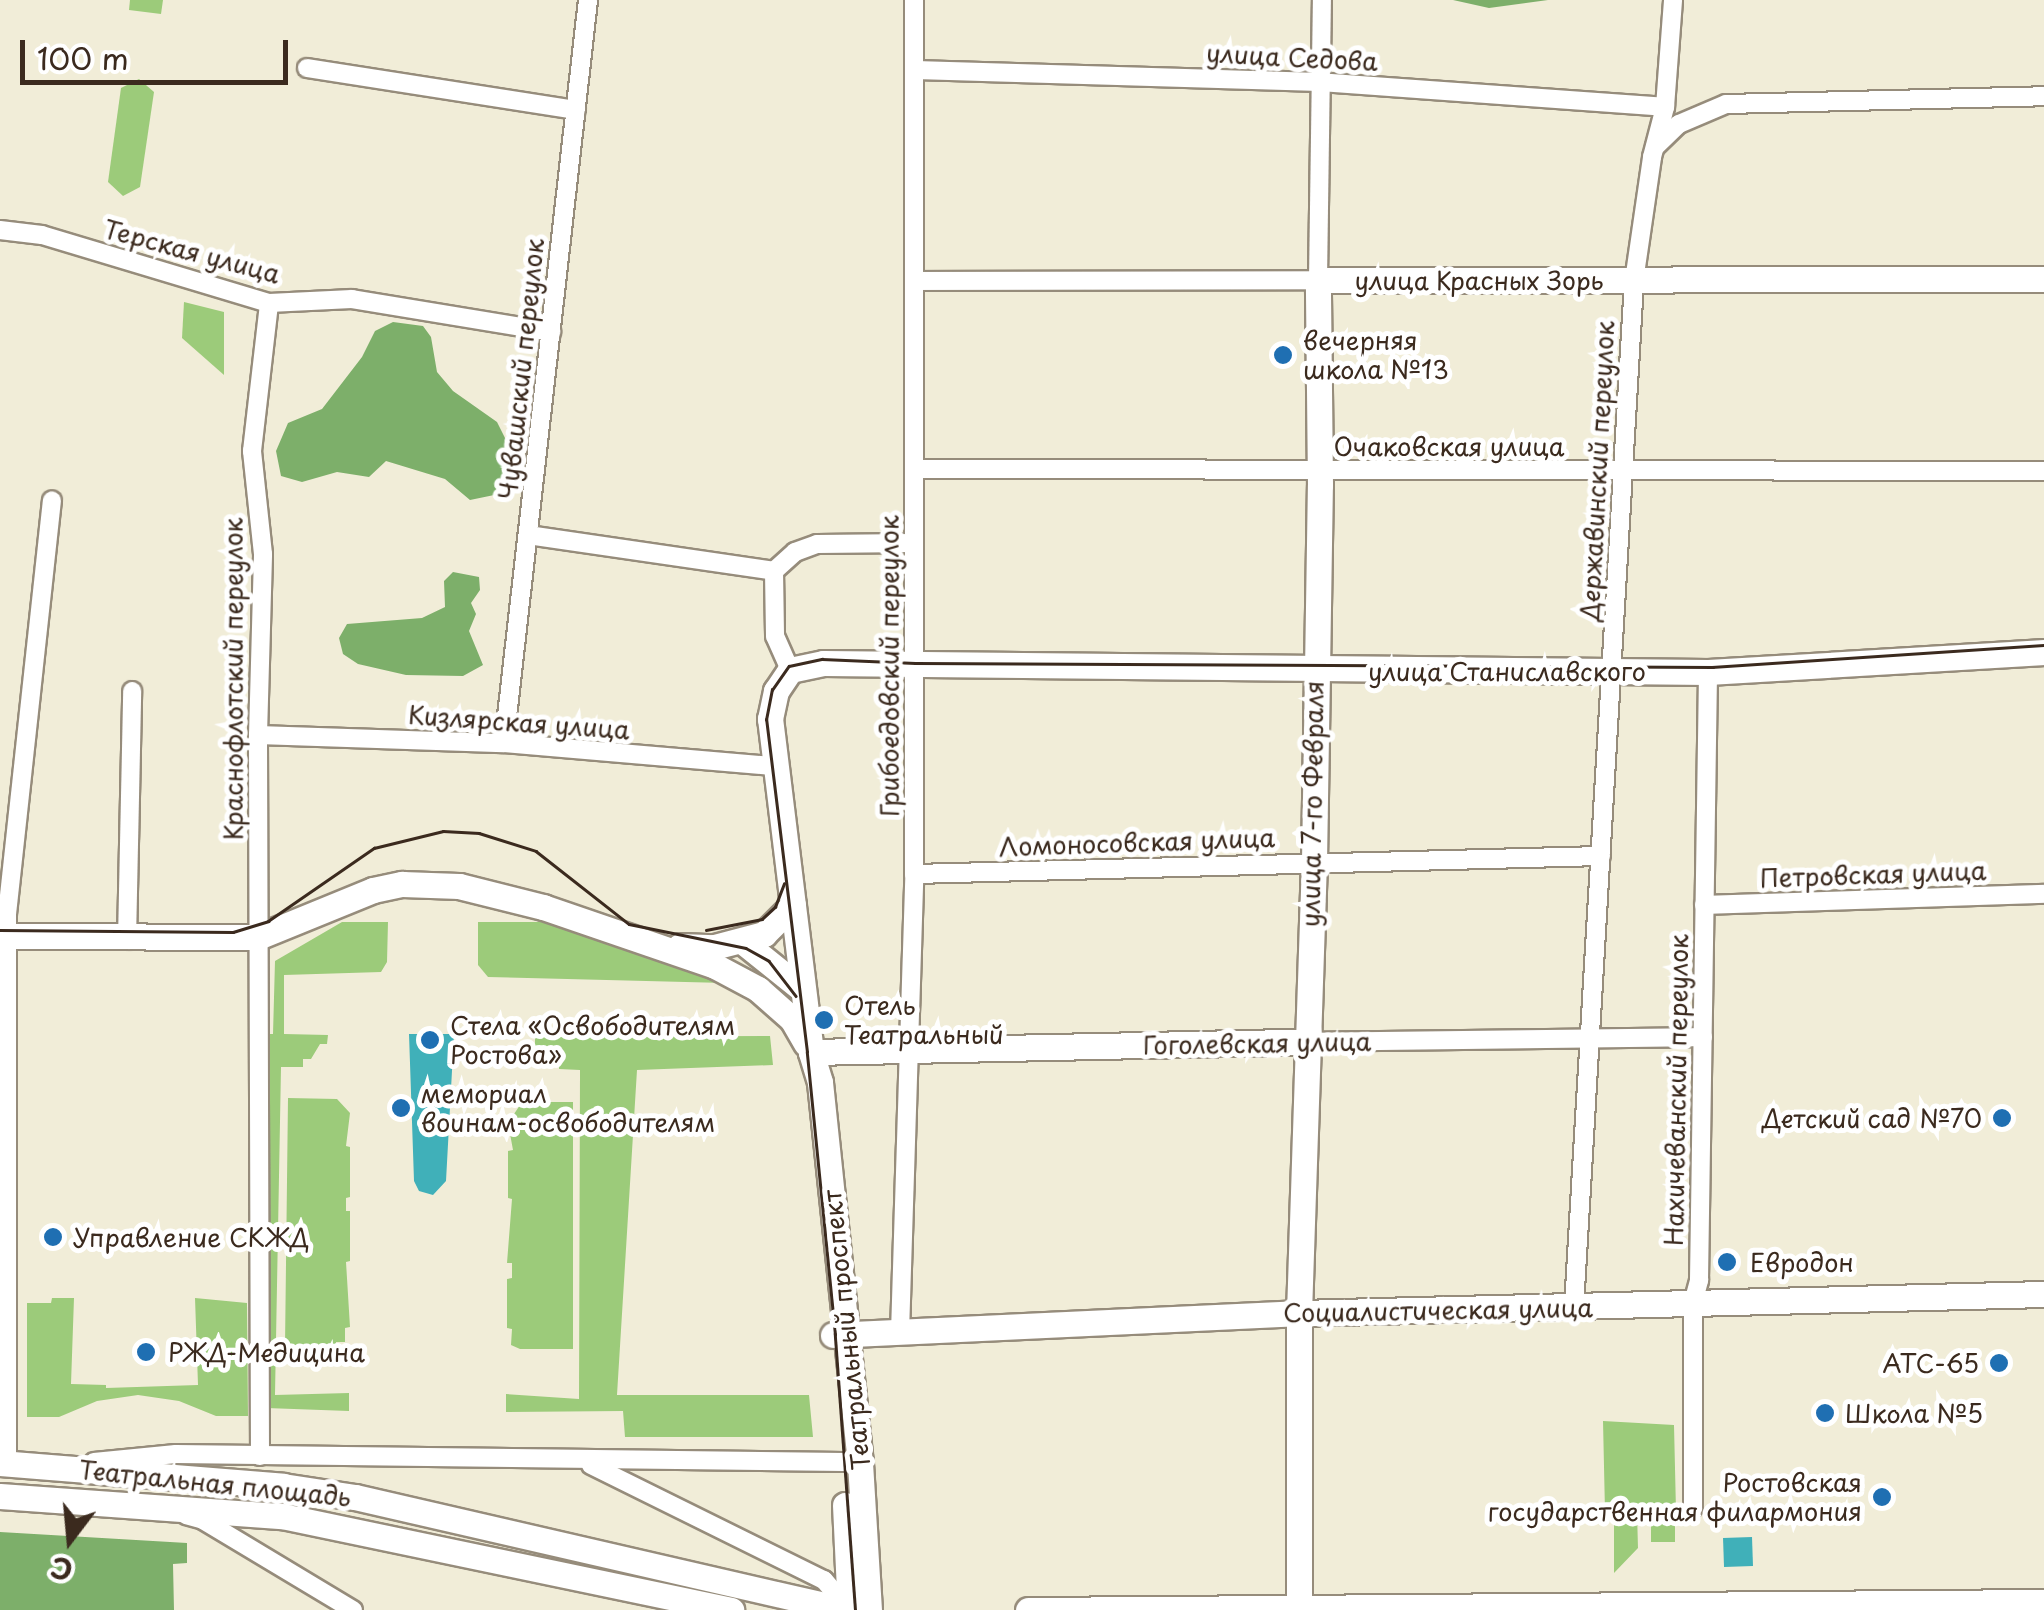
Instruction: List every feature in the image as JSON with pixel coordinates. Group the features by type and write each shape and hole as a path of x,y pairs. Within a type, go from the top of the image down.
{"street":[{"name":"Чувашский переулок","path":"504,744 588,0"},
{"name":"Грибоедовский переулок","path":"900,1332 914,874 914,0"},
{"name":"улица 7-го Февраля","path":"1299,1608 1299,1313 1314,862 1320,470 1322,0"},
{"name":"Державинский переулок","path":"1574,1307 1608,670 1634,280 1654,147 1665,107 1673,0"},
{"path":"307,68 576,110"},
{"name":"улица Седова","path":"916,70 1320,82 1665,107"},
{"path":"1654,147 1679,124 1726,104 2044,96"},
{"name":"Терская улица","path":"0,230 42,236 269,302 352,298 551,332"},
{"name":"улица Красных Зорь","path":"914,282 2044,279"},
{"name":"Краснофлотский переулок","path":"260,1456 258,735 263,554 252,452 269,302"},
{"name":"Очаковская улица","path":"914,469 2044,471"},
{"path":"49,1466 4,1464 4,936 52,500"},
{"path":"528,535 774,570"},
{"path":"790,670 776,636 774,570 794,552 817,544 913,542"},
{"name":"улица Станиславского","path":"790,670 823,663 915,668 1708,672 2044,652"},
{"name":"Театральный проспект","path":"790,670 770,708 811,1052 806,1084 840,1334 869,1610"},
{"name":"Нахичеванский переулок","path":"1693,1508 1693,1303 1699,1280 1708,672"},
{"path":"127,940 132,691"},
{"name":"Кизлярская улица","path":"258,735 504,744 776,766"},
{"name":"Ломоносовская улица","path":"914,874 1601,856"},
{"path":"4,936 127,940 258,937 360,894 402,884 502,894 715,966 758,989 792,1020 811,1052"},
{"name":"Петровская улица","path":"1704,905 2044,894"},
{"path":"654,944 714,947 742,942 772,929 792,905"},
{"path":"742,942 803,990"},
{"name":"Гоголевская улица","path":"811,1052 1703,1037"},
{"name":"Социалистическая улица","path":"840,1334 1299,1313 2044,1294"},
{"name":"Театральный проспект","path":"840,1334 848,1610"},
{"name":"Театральная площадь","path":"49,1466 176,1454 585,1462 844,1462"},
{"name":"Театральная площадь","path":"585,1462 824,1580 848,1610"},
{"name":"Театральная площадь","path":"49,1466 355,1496 848,1610"},
{"path":"0,1496 161,1507"},
{"name":"Театральная площадь","path":"161,1507 203,1520 353,1610"},
{"name":"Театральная площадь","path":"161,1507 282,1516 359,1528 731,1610"},
{"path":"1028,1610 2044,1602"}],"green space":[{"path":"130,0 163,0 161,14 129,10"},
{"path":"1453,0 1548,0 1489,8"},
{"path":"139,79 154,92 140,187 123,196 108,182 121,88"},
{"path":"184,302 224,312 224,375 182,338"},
{"path":"393,322 423,326 431,337 437,372 453,391 497,422 508,444 513,468 499,494 470,500 445,479 386,461 369,477 337,472 302,482 281,476 276,451 288,423 322,409 362,357 375,331"},
{"path":"453,572 479,577 480,590 471,603 476,614 469,631 483,665 463,676 406,675 358,664 343,654 339,638 347,624 422,618 445,607 444,581"},
{"path":"342,922 388,922 387,962 381,972 284,975 284,1034 328,1035 327,1044 320,1044 311,1059 303,1059 303,1067 281,1067 275,1395 349,1393 349,1411 266,1408 268,1034 273,1034 275,961"},
{"path":"478,922 544,922 725,983 488,977 478,965"},
{"path":"770,1036 773,1065 637,1070 617,1395 809,1395 813,1437 625,1437 623,1411 506,1412 506,1394 579,1399 580,1070 559,1069 559,1062 551,1061 551,1054 542,1053 541,1046 535,1046 535,1037"},
{"path":"288,1098 337,1099 350,1113 346,1146 350,1147 350,1197 346,1198 346,1211 350,1211 350,1261 346,1262 350,1327 345,1328 345,1342 336,1342 336,1347 285,1346"},
{"path":"522,1102 573,1102 573,1349 520,1349 511,1345 512,1329 507,1328 507,1279 512,1278 512,1263 507,1263 512,1199 508,1198 508,1151 513,1150 508,1123"},
{"path":"52,1298 74,1298 71,1384 106,1388 198,1385 195,1298 247,1303 248,1416 216,1416 179,1401 138,1395 97,1401 59,1417 27,1417 27,1303 51,1303"},
{"path":"1603,1421 1674,1425 1676,1511 1637,1512 1638,1548 1614,1573 1614,1513 1605,1512"},
{"path":"1651,1515 1675,1515 1675,1542 1651,1542"},
{"path":"0,1532 187,1543 187,1563 173,1564 174,1610 0,1610"}],"water":[{"path":"409,1034 424,1034 424,1048 436,1049 437,1034 454,1034 446,1181 433,1195 419,1191 414,1181"},
{"path":"1752,1537 1753,1566 1724,1567 1723,1538"}],"tram line":[{"path":"855,1610 835,1335 807,1052 766,720 772,690 789,666 822,659 915,663 1713,667 2044,645"},
{"path":"0,930 233,932 268,921 374,848 443,831 479,833 536,851 629,924 746,948 769,961 796,996"},
{"path":"706,930 762,919 775,907 784,884"}],"place":[{"name":"вечерняя школа №13","path":"1283,355"},
{"name":"Отель Театральный","path":"824,1020"},
{"name":"Стела «Освободителям Ростова»","path":"430,1040"},
{"name":"мемориал воинам-освободителям","path":"401,1108"},
{"name":"Детский сад №70","path":"2002,1118"},
{"name":"Управление СКЖД","path":"53,1237"},
{"name":"Евродон","path":"1727,1262"},
{"name":"РЖД-Медицина","path":"146,1352"},
{"name":"АТС-65","path":"1999,1363"},
{"name":"Школа №5","path":"1825,1413"},
{"name":"Ростовская государственная филармония","path":"1882,1497"}]}
